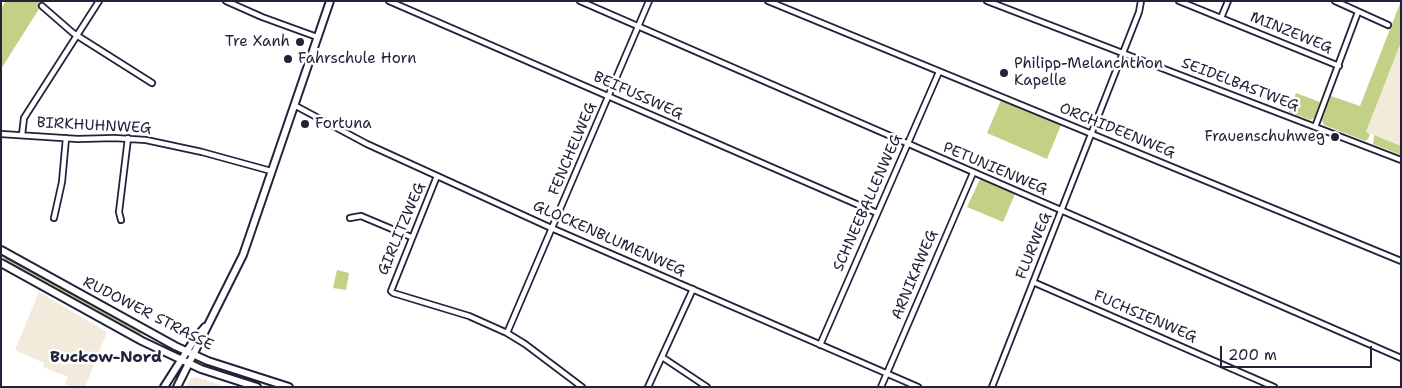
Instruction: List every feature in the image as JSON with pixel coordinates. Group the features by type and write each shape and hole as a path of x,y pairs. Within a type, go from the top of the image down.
{"main road":[{"path":"176,387 190,363 206,326 243,255 330,1"},
{"name":"RUDOWER STRASSE","path":"1,250 147,332 228,368 289,387"},
{"name":"RUDOWER STRASSE","path":"1,263 142,341 206,370 257,387"},
{"path":"164,387 181,359 206,326"},
{"path":"142,341 147,332"}],"street":[{"path":"22,135 24,118 99,1"},
{"path":"226,1 262,17 318,37"},
{"name":"BEIFUSSWEG","path":"389,1 877,213"},
{"name":"PETUNIENWEG","path":"580,1 1401,358"},
{"name":"FENCHELWEG","path":"507,333 649,1"},
{"name":"ORCHIDEENWEG","path":"768,1 1401,261"},
{"name":"SEIDELBASTWEG","path":"987,1 1401,160"},
{"name":"FLURWEG","path":"992,387 1123,54 1139,12 1141,1"},
{"name":"MINZEWEG","path":"1179,1 1339,66"},
{"path":"1220,18 1228,1"},
{"path":"1335,1 1388,25"},
{"path":"42,6 77,35 152,83"},
{"path":"1315,127 1358,12"},
{"name":"SCHNEEBALLENWEG","path":"820,345 939,72"},
{"name":"GLOCKENBLUMENWEG","path":"294,105 368,144 553,228 918,387"},
{"name":"BIRKHUHNWEG","path":"1,134 66,138 128,138 166,144 272,171"},
{"path":"54,218 62,182 66,138"},
{"path":"121,220 118,212 128,138"},
{"name":"ARNIKAWEG","path":"881,387 973,173"},
{"name":"GIRLITZWEG","path":"438,176 390,289 392,292 469,316 507,333"},
{"path":"350,218 361,216 411,237"},
{"name":"FUCHSIENWEG","path":"1033,282 1274,387"},
{"path":"648,387 693,289"},
{"path":"507,333 525,344 582,387"},
{"path":"662,357 707,387"}],"shaded area":[{"path":"1401,42 1401,146 1366,132"},
{"path":"39,292 107,332 85,387 71,387 65,384 68,377 43,367 44,363 15,350"},
{"path":"196,377 226,387 186,387 190,379"}],"green space":[{"path":"6,1 44,1 1,69 1,9"},
{"path":"1401,1 1401,42 1366,132 1370,134 1368,139 1365,141 1324,125 1322,120 1331,96 1360,106"},
{"path":"1296,93 1320,102 1314,118 1310,120 1289,112"},
{"path":"1001,100 1061,125 1047,159 987,133"},
{"path":"1374,135 1401,146 1401,155 1373,144"},
{"path":"980,179 1015,194 1003,222 967,207"},
{"path":"6,257 142,334 139,335 5,260"},
{"path":"337,270 349,273 346,290 333,288"},
{"path":"236,374 271,385 271,387 236,376"}],"place":[{"name":"Tre Xanh","path":"300,42"},
{"name":"Fahrschule Horn","path":"288,59"},
{"name":"Philipp-Melanchthon Kapelle","path":"1004,73"},
{"name":"Fortuna","path":"305,124"},
{"name":"Frauenschuhweg","path":"1335,137"}],"district":[{"name":"Buckow-Nord","path":"106,358"}]}
